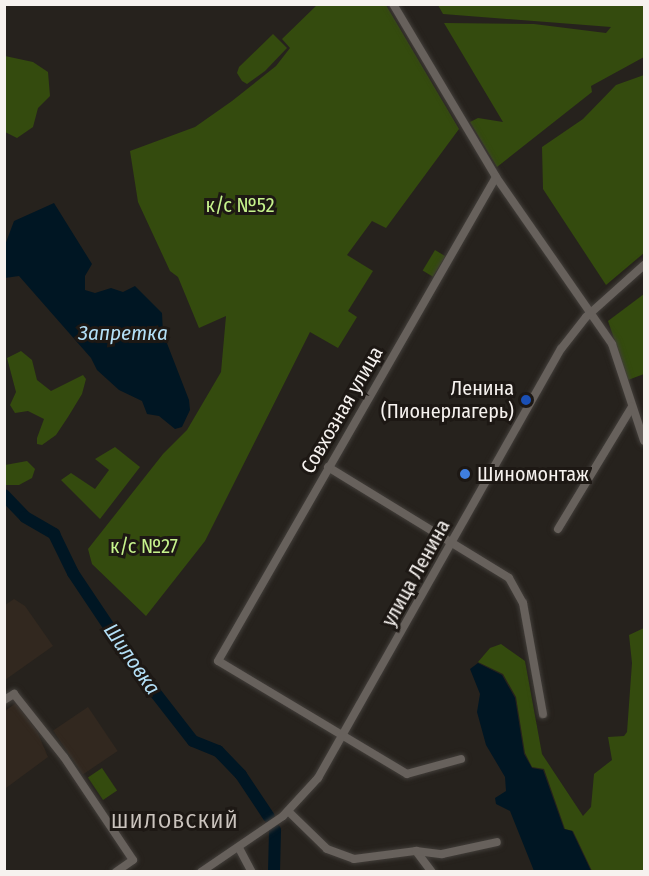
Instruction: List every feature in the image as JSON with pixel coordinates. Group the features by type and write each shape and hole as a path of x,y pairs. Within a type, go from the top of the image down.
{"street":[{"path":"393,4 496,177 612,344 645,441"},
{"name":"Совхозная улица","path":"342,737 218,661 496,177"},
{"name":"улица Ленина","path":"201,872 255,837 286,813 318,778 561,349 590,313 645,265"},
{"path":"558,529 632,407"},
{"path":"328,467 508,578 523,603 543,714"},
{"path":"4,700 14,694 64,757 133,860 116,872"},
{"path":"342,737 407,774 461,759"},
{"path":"286,813 327,849 354,859 416,851 442,854 496,843"},
{"path":"239,848 252,872"},
{"path":"416,851 432,872"}],"shaded area":[{"path":"14,599 25,606 53,646 5,680 5,605"},
{"path":"16,703 37,731 48,757 6,788 5,711"},
{"path":"88,707 118,751 83,774 53,730"}],"green space":[{"name":"к/с №52","path":"318,4 386,5 459,129 386,228 372,221 347,255 373,271 348,311 357,317 338,348 310,332 205,541 146,616 92,564 88,549 163,454 187,430 221,372 226,316 199,328 178,277 170,271 138,202 130,151 195,127 232,101 276,66 290,48 282,39"},
{"path":"438,5 644,5 644,57 591,86 592,92 497,167 470,122 478,118 503,122 444,23 534,24 606,33 611,27 443,14"},
{"path":"273,34 287,48 265,71 247,84 237,73 239,67"},
{"path":"5,56 33,62 48,72 50,96 38,108 33,127 17,138 5,132"},
{"path":"644,75 644,253 606,285 543,189 542,147 583,119 616,85"},
{"path":"435,250 445,256 433,277 423,271"},
{"path":"644,294 644,374 628,380 608,321"},
{"path":"21,351 32,360 37,380 51,391 83,375 86,379 82,394 56,435 42,445 37,444 37,438 44,419 28,411 15,413 10,405 16,392 7,358"},
{"path":"115,447 140,467 100,519 61,480 71,473 95,489 109,470 95,459"},
{"path":"27,461 35,469 32,478 19,485 5,485 5,465"},
{"path":"644,628 644,871 592,871 573,831 565,829 544,769 532,767 525,753 516,697 503,674 478,662 490,648 501,644 525,661 542,754 583,816 591,807 594,774 612,760 608,737 624,736 627,732 632,663 629,635"},
{"path":"102,768 117,790 103,800 88,778"}],"water":[{"name":"Запретка","path":"54,203 92,264 85,276 85,290 95,293 111,288 123,292 135,286 162,313 163,333 189,400 190,410 182,427 175,429 159,416 147,414 142,401 119,390 97,370 91,358 19,276 5,278 5,245 14,221"},
{"path":"478,663 502,675 515,698 524,754 532,768 543,770 564,829 572,831 591,871 534,871 510,811 496,804 495,798 506,791 505,777 486,745 477,712 480,694 470,669"}],"waterway":[{"name":"Шиловка","path":"4,495 25,517 54,534 73,573 140,673 193,741 218,751 241,775 269,817"},
{"name":"Шиловка","path":"274,872 275,830"}],"place":[{"name":"Ленина (Пионерлагерь)","path":"526,400"},
{"name":"Шиномонтаж","path":"465,474"}],"district":[{"name":"ШИЛОВСКИЙ","path":"175,821"}],"park label":[{"name":"к/с №27","path":"144,546"}]}
